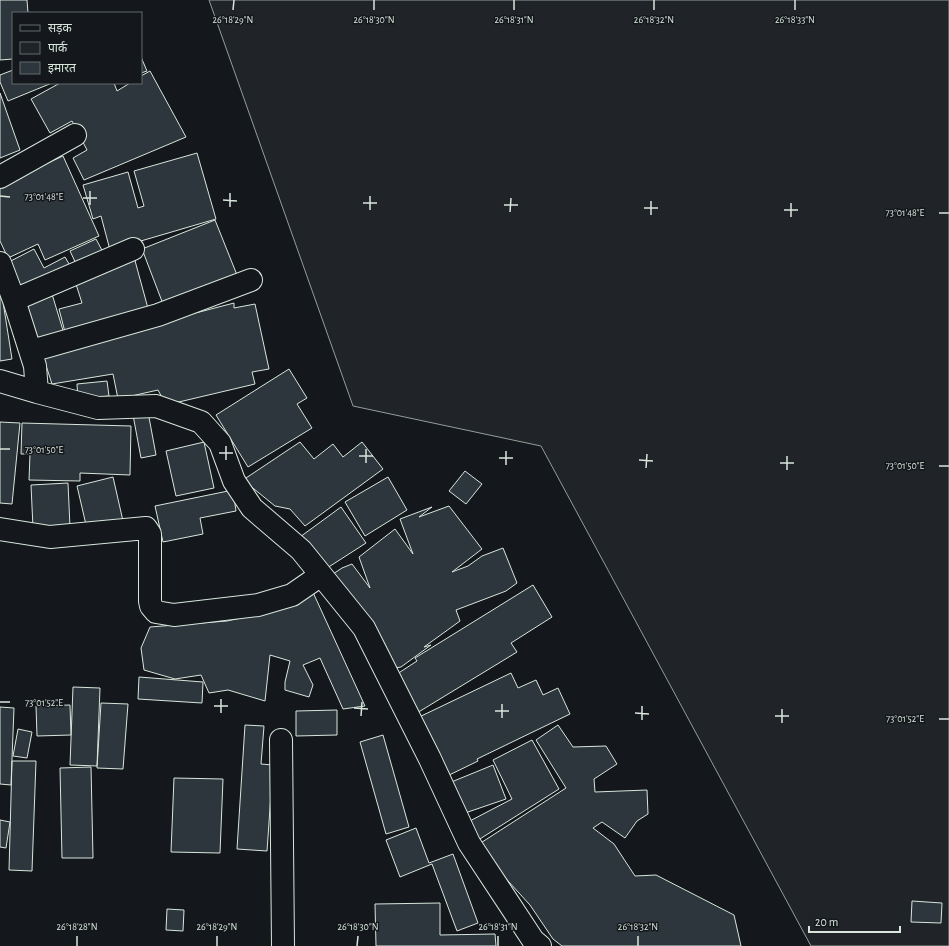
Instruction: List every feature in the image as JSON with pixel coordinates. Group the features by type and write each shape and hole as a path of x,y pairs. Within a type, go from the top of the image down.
{"street":[{"path":"0,177 75,135"},
{"path":"14,300 134,249"},
{"path":"0,263 36,366 37,392"},
{"path":"31,351 158,315 251,280"},
{"path":"0,381 98,408 156,406 201,422 220,443 234,481 252,508 301,550 364,628 430,759 469,843 533,940 540,946"},
{"path":"0,529 50,537 146,528 150,534 150,601 156,612 174,615 258,605 292,595 321,575"},
{"path":"282,740 283,946"}],"green space":[{"path":"209,0 949,0 949,946 811,946 541,446 353,406"}],"building":[{"path":"0,0 27,0 28,12 12,12 12,59 0,60"},
{"path":"142,59 147,71 142,73"},
{"path":"12,70 12,84 50,84 8,101 0,82 0,75"},
{"path":"150,71 186,137 84,180 73,158 87,150 72,121 50,133 31,99 58,84 114,84 117,91 128,84 142,84 142,75"},
{"path":"0,93 20,150 0,158"},
{"path":"197,153 216,219 110,250 101,216 93,219 83,185 128,172 138,208 144,206 134,171"},
{"path":"63,156 99,236 45,260 38,244 8,258 0,241 0,185"},
{"path":"215,220 237,275 163,304 142,249"},
{"path":"96,239 105,256 78,268 70,251"},
{"path":"34,249 44,268 65,257 72,269 20,295 3,265"},
{"path":"134,257 149,312 66,336 59,309 82,303 74,278"},
{"path":"0,283 12,359 0,361"},
{"path":"52,294 65,337 34,346 22,303"},
{"path":"234,303 234,308 255,304 269,369 252,372 255,384 166,405 158,390 118,399 113,374 52,384 42,353"},
{"path":"289,369 307,398 297,404 312,428 248,467 216,415"},
{"path":"107,381 109,396 78,399 77,384"},
{"path":"148,412 156,455 141,458 133,415"},
{"path":"0,422 20,423 12,504 0,503"},
{"path":"22,423 131,426 130,475 80,473 80,481 29,480 30,454 21,454"},
{"path":"204,442 214,488 176,496 166,451"},
{"path":"300,442 314,459 333,444 343,457 362,442 383,469 305,526 290,509 275,506 243,480"},
{"path":"465,471 482,484 466,504 449,491"},
{"path":"113,477 123,521 87,529 77,486"},
{"path":"388,477 407,510 365,536 345,502"},
{"path":"68,483 70,527 33,528 31,485"},
{"path":"233,490 236,511 200,518 203,534 163,542 155,506"},
{"path":"449,506 482,549 452,572 468,566 482,556 503,548 517,583 506,591 456,610 460,621 424,647 431,645 401,667 389,669 330,576 342,568 352,564 370,588 359,557 395,529 413,554 400,519 432,507 419,517"},
{"path":"341,507 366,543 324,570 300,537"},
{"path":"533,585 552,617 511,643 517,652 412,716 394,676 417,661 415,658"},
{"path":"311,588 365,706 343,709 320,658 303,665 313,685 309,697 285,690 285,682 290,661 270,655 265,701 228,690 209,693 201,675 175,679 144,670 141,648 150,627 227,621 287,608"},
{"path":"511,673 518,688 536,680 543,695 558,688 570,714 477,759 478,761 443,778 415,719"},
{"path":"139,677 203,682 202,703 138,699"},
{"path":"73,687 100,688 97,766 70,765"},
{"path":"101,703 128,704 123,769 97,768"},
{"path":"70,705 71,735 37,736 36,706"},
{"path":"0,707 14,708 11,785 0,784"},
{"path":"337,710 337,735 296,736 296,711"},
{"path":"245,725 264,726 261,764 273,765 267,851 237,849"},
{"path":"558,725 573,747 606,746 617,764 594,779 595,792 647,790 648,814 637,821 625,838 602,822 593,828 614,844 635,876 656,875 734,915 741,946 562,946 553,939 530,905 476,846 566,788 536,740"},
{"path":"18,729 32,732 27,758 13,756"},
{"path":"383,735 409,827 386,834 360,742"},
{"path":"532,740 559,789 475,842 466,823 512,799 493,760"},
{"path":"12,761 36,761 32,871 9,870"},
{"path":"493,765 506,799 465,813 449,783"},
{"path":"91,767 93,858 62,858 60,768"},
{"path":"174,778 223,779 220,853 171,852"},
{"path":"0,820 10,822 6,848 0,847"},
{"path":"416,828 429,863 453,854 478,923 457,931 432,864 400,877 386,840"},
{"path":"912,901 942,903 941,923 911,922"},
{"path":"440,903 440,935 495,934 496,946 376,946 375,904"},
{"path":"167,909 184,910 183,931 166,930"}]}
